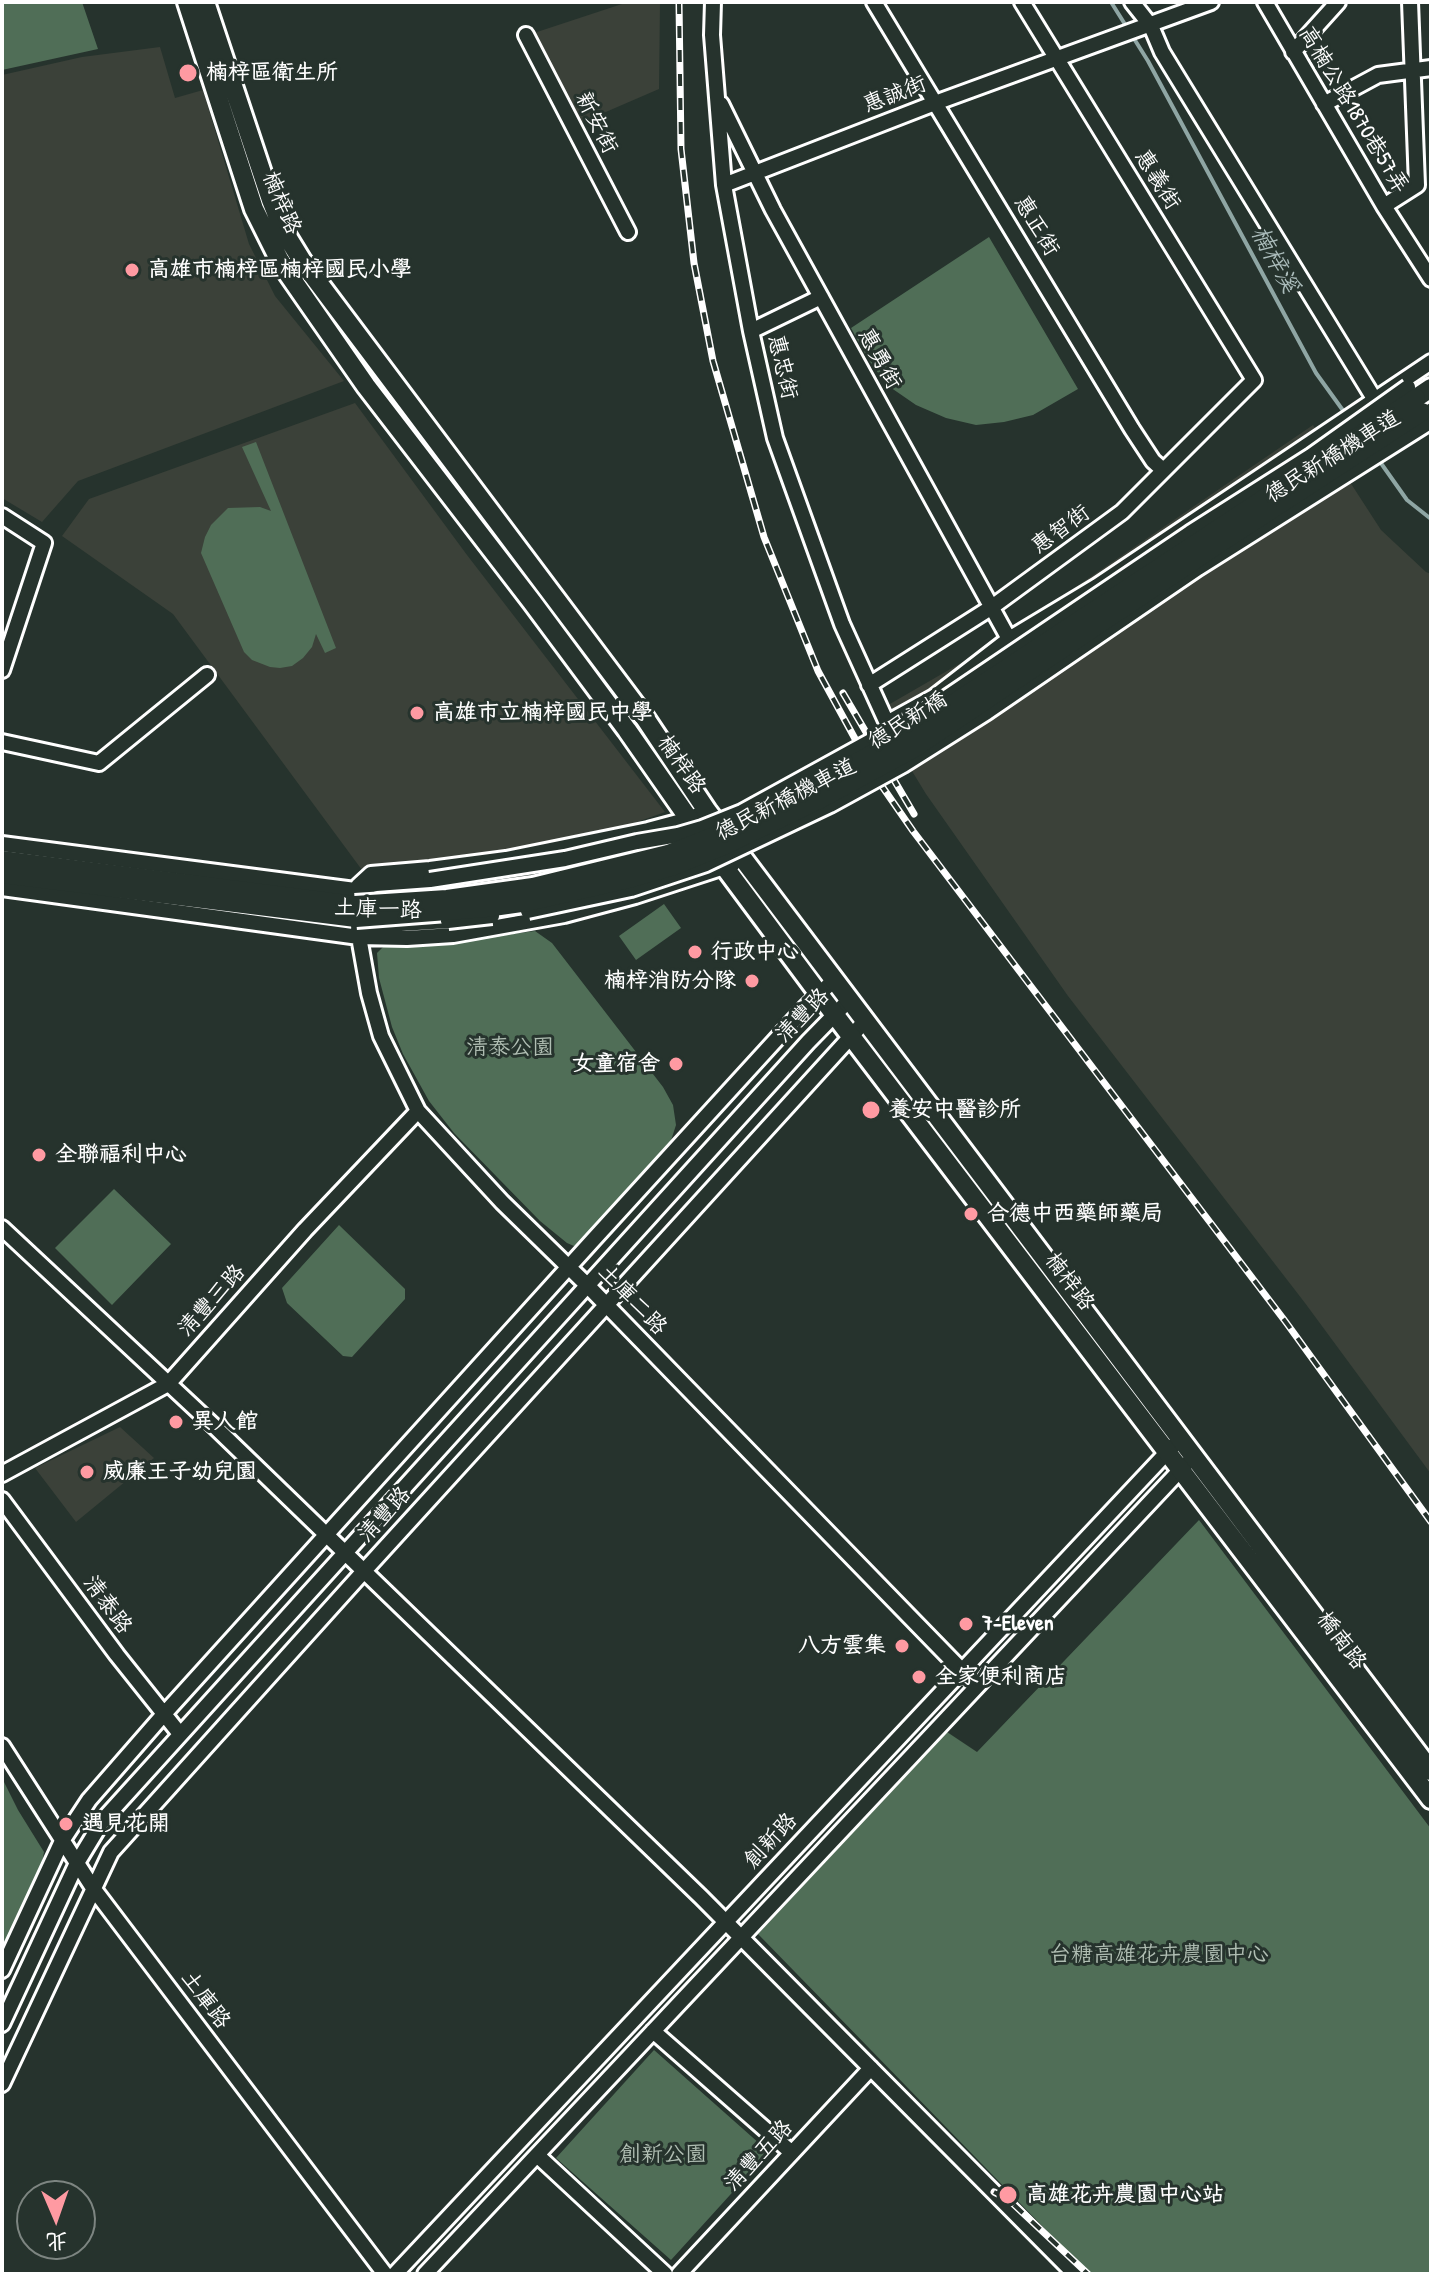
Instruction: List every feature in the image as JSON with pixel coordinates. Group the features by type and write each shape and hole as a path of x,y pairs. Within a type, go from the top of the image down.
{"street":[{"name":"楠梓路","path":"192,2 283,230 302,261 645,718 707,811 866,1020 1220,1507"},
{"name":"楠梓路","path":"192,2 254,209 282,265 366,386 542,615 819,994 1173,1445"},
{"name":"惠忠街","path":"713,2 712,35 724,185 775,438 842,624 887,723 934,697 1009,639"},
{"name":"惠正街","path":"874,2 1132,429 1153,461 1163,470"},
{"name":"惠義街","path":"1022,2 1254,380"},
{"path":"1132,2 1151,26 1162,52 1369,402 1405,446 1425,408 1431,371"},
{"name":"惠誠街","path":"724,185 935,103 1211,2"},
{"name":"高楠公路1870巷57弄","path":"1265,2 1384,206 1431,279"},
{"path":"1293,52 1338,2"},
{"path":"1384,206 1417,185 1410,2"},
{"name":"新安街","path":"526,35 628,232"},
{"path":"1324,104 1378,75 1431,68"},
{"name":"惠勇街","path":"717,97 754,173 1009,639"},
{"path":"1412,248 1431,248"},
{"path":"751,331 821,297"},
{"path":"1009,639 1097,586 1431,362"},
{"name":"惠智街","path":"869,685 992,607 1122,512 1254,380"},
{"name":"德民新橋機車道","path":"355,904 376,884 430,880 565,859 678,835 742,812 931,708 1190,533 1311,456 1425,408"},
{"name":"德民新橋機車道","path":"359,937 367,929 385,925 448,921 530,910 631,889 706,864 830,805 903,765 987,712 1425,408"},
{"name":"德民新橋","path":"355,904 486,908 528,902 650,873 724,846 817,801 913,749 1425,408"},
{"path":"2,516 44,543 2,670"},
{"path":"2,742 99,763 207,675"},
{"name":"土庫一路","path":"355,904 371,874 506,859 648,830 707,811"},
{"name":"土庫一路","path":"2,844 355,904"},
{"name":"土庫一路","path":"2,860 355,904"},
{"name":"土庫一路","path":"2,888 359,937 407,938 453,935 577,912 745,860"},
{"name":"土庫一路","path":"2,874 355,904"},
{"name":"土庫二路","path":"355,904 369,993 381,1036 418,1111 502,1202 587,1285 977,1686"},
{"name":"清豐路","path":"2,1970 62,1841 89,1800 569,1267 804,1009 835,979"},
{"name":"清豐路","path":"2,2024 77,1863 103,1820 834,1013 850,999"},
{"name":"清豐路","path":"2,2084 111,1852 866,1020"},
{"name":"清豐三路","path":"2,1474 168,1384 305,1230 418,1111"},
{"path":"2,1228 345,1552 726,1922 1075,2274"},
{"name":"創新路","path":"395,2274 1173,1445"},
{"name":"創新路","path":"425,2274 1186,1463"},
{"name":"清泰路","path":"2,1500 180,1734"},
{"name":"橋南路","path":"1220,1507 1431,1771"},
{"name":"橋南路","path":"1220,1507 1431,1799"},
{"name":"土庫路","path":"2,1746 93,1888 385,2274"},
{"path":"653,2031 792,2153"},
{"name":"清豐五路","path":"679,2274 871,2068"},
{"path":"537,2155 665,2274"}],"shaded area":[{"path":"628,2 660,2 659,89 578,124 534,33"},
{"name":"高雄市楠梓區楠梓國民小學","path":"160,47 175,98 203,90 249,244 275,296 344,381 78,481 42,522 2,498 2,75 82,57"},
{"name":"高雄市立楠梓國民中學","path":"355,403 467,555 665,812 626,826 506,855 362,870 173,614 62,536 89,499"},
{"path":"1313,425 1381,530 1431,574 1431,1474 1305,1303 1068,996 926,794 876,712 985,649"},
{"name":"威廉王子幼兒園","path":"120,1427 154,1458 76,1522 35,1468"}],"green space":[{"path":"2,2 82,2 98,49 2,70"},
{"path":"989,237 1078,389 1033,415 976,425 946,418 916,405 887,385 851,328"},
{"path":"256,442 336,648 325,653 316,634 312,647 303,658 292,666 280,668 252,660 244,652 201,553 211,525 228,508 260,507 271,511 242,447"},
{"path":"664,904 681,928 636,960 619,936"},
{"name":"清泰公園","path":"535,931 552,943 663,1087 673,1105 676,1125 666,1156 583,1245 567,1243 540,1221 454,1133 429,1101 392,1027 379,978 377,953 385,945 396,942 453,942"},
{"path":"114,1189 171,1244 112,1305 55,1248"},
{"path":"339,1225 405,1289 405,1299 352,1357 343,1356 287,1303 282,1288"},
{"name":"台糖高雄花卉農園中心","path":"1199,1520 1431,1829 1431,2274 1089,2274 758,1934 947,1732 977,1752"},
{"path":"2,1778 44,1852 41,1868 2,1968"},
{"name":"創新公園","path":"654,2050 769,2152 671,2260 556,2158"}],"waterway":[{"name":"楠梓溪","path":"1111,2 1148,61 1316,373 1347,416"},
{"name":"楠梓溪","path":"1378,459 1407,500 1431,519"}],"railway":[{"path":"679,2 681,149 694,263 713,361 764,537 818,671 877,779 913,831 1285,1321 1431,1522"},
{"path":"843,693 914,814"},
{"path":"994,2192 1008,2199 1088,2274"}],"place":[{"name":"楠梓區衛生所","path":"188,73"},
{"name":"高雄市楠梓區楠梓國民小學","path":"132,270"},
{"name":"高雄市立楠梓國民中學","path":"417,713"},
{"name":"行政中心","path":"695,952"},
{"name":"楠梓消防分隊","path":"752,981"},
{"name":"女童宿舍","path":"676,1064"},
{"name":"養安中醫診所","path":"871,1110"},
{"name":"全聯福利中心","path":"39,1155"},
{"name":"合德中西藥師藥局","path":"971,1214"},
{"name":"異人館","path":"176,1422"},
{"name":"威廉王子幼兒園","path":"87,1472"},
{"name":"7-Eleven","path":"966,1624"},
{"name":"八方雲集","path":"902,1646"},
{"name":"全家便利商店","path":"919,1677"},
{"name":"遇見花開","path":"66,1824"},
{"name":"高雄花卉農園中心站","path":"1008,2195"}]}
